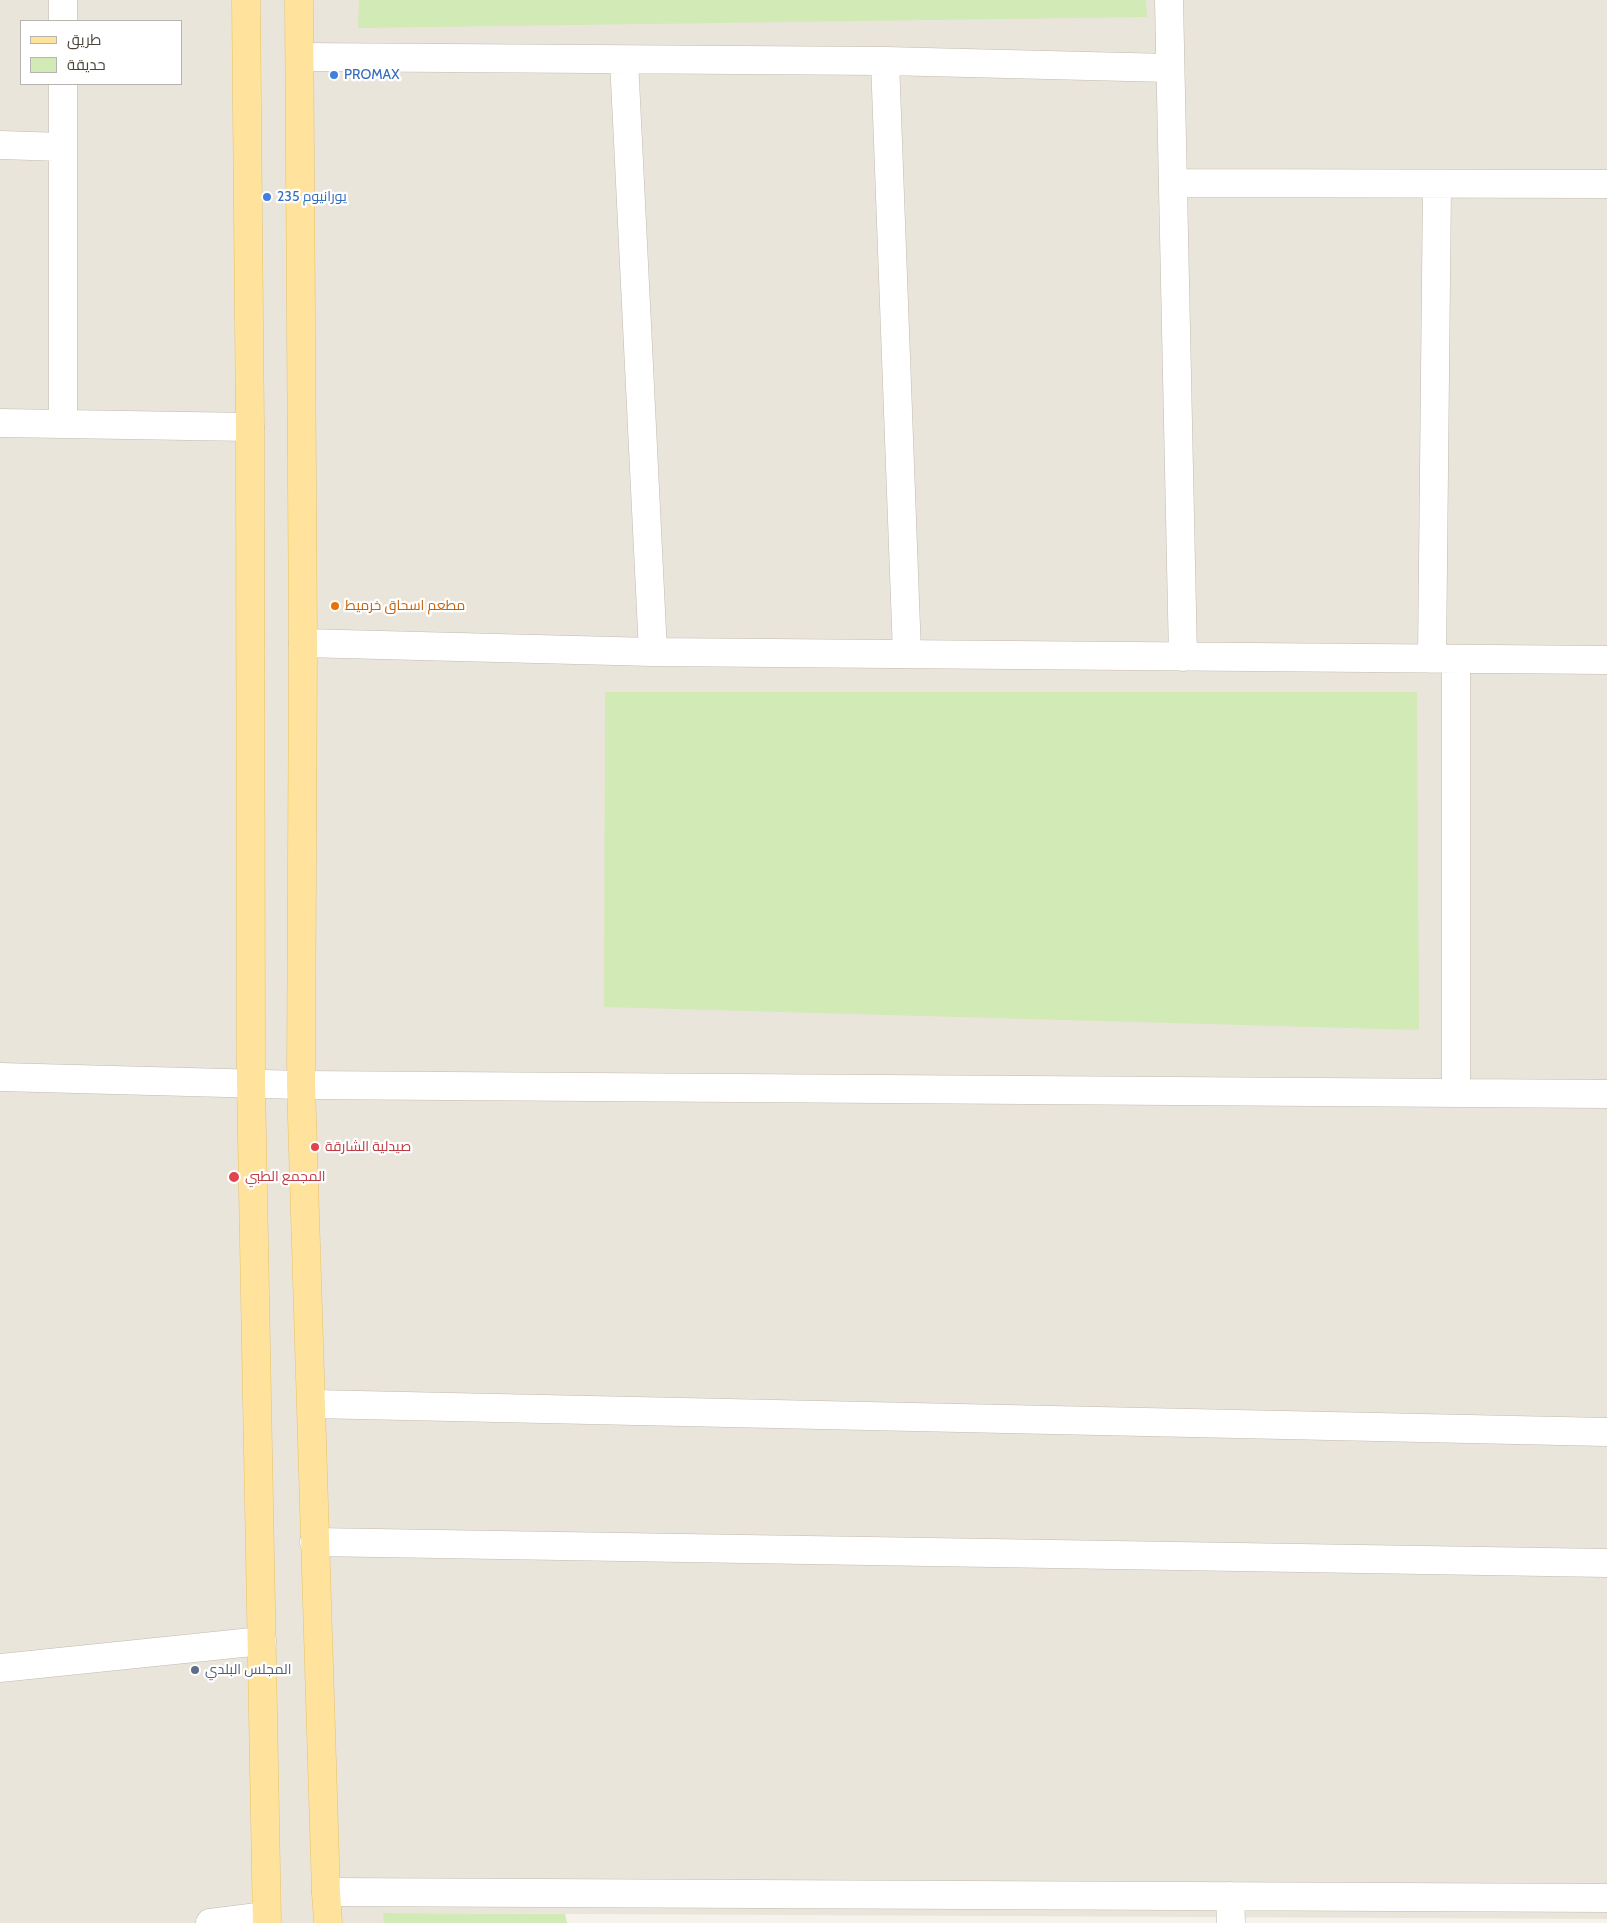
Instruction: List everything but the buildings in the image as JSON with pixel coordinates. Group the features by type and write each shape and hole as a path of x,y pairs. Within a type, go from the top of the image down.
{"main road":[{"path":"246,0 250,427 251,1084 267,1919"},
{"path":"299,0 303,643 301,1084 312,1404 314,1542 328,1923"}],"street":[{"path":"63,0 63,20"},
{"path":"1169,0 1182,656"},
{"path":"300,57 885,61 1169,68"},
{"path":"624,60 653,652"},
{"path":"885,61 907,654"},
{"path":"63,85 63,423"},
{"path":"0,145 63,147"},
{"path":"1173,183 1607,184"},
{"path":"1437,185 1444,659 1456,1092"},
{"path":"0,423 250,427"},
{"path":"303,643 653,652 1607,660"},
{"path":"0,1078 251,1084 1607,1094"},
{"path":"312,1404 1607,1432"},
{"path":"314,1542 1607,1563"},
{"path":"0,1668 262,1641"},
{"path":"326,1892 1607,1898"},
{"path":"1230,1896 1231,1923"},
{"path":"210,1923 267,1919"}],"shaded area":[{"path":"0,0 1607,0 1607,1919 384,1913 384,1923 0,1923"}],"green space":[{"path":"359,0 1146,0 1147,17 358,28"},
{"path":"605,692 1417,692 1419,1030 604,1007"},
{"path":"383,1913 565,1914 567,1923 384,1923"}],"place":[{"name":"PROMAX","path":"334,75"},
{"name":"يورانيوم 235","path":"267,197"},
{"name":"مطعم اسحاق خرميط","path":"335,606"},
{"name":"صيدلية الشارقة","path":"315,1147"},
{"name":"المجمع الطبي","path":"234,1177"},
{"name":"المجلس البلدي","path":"195,1670"}]}
